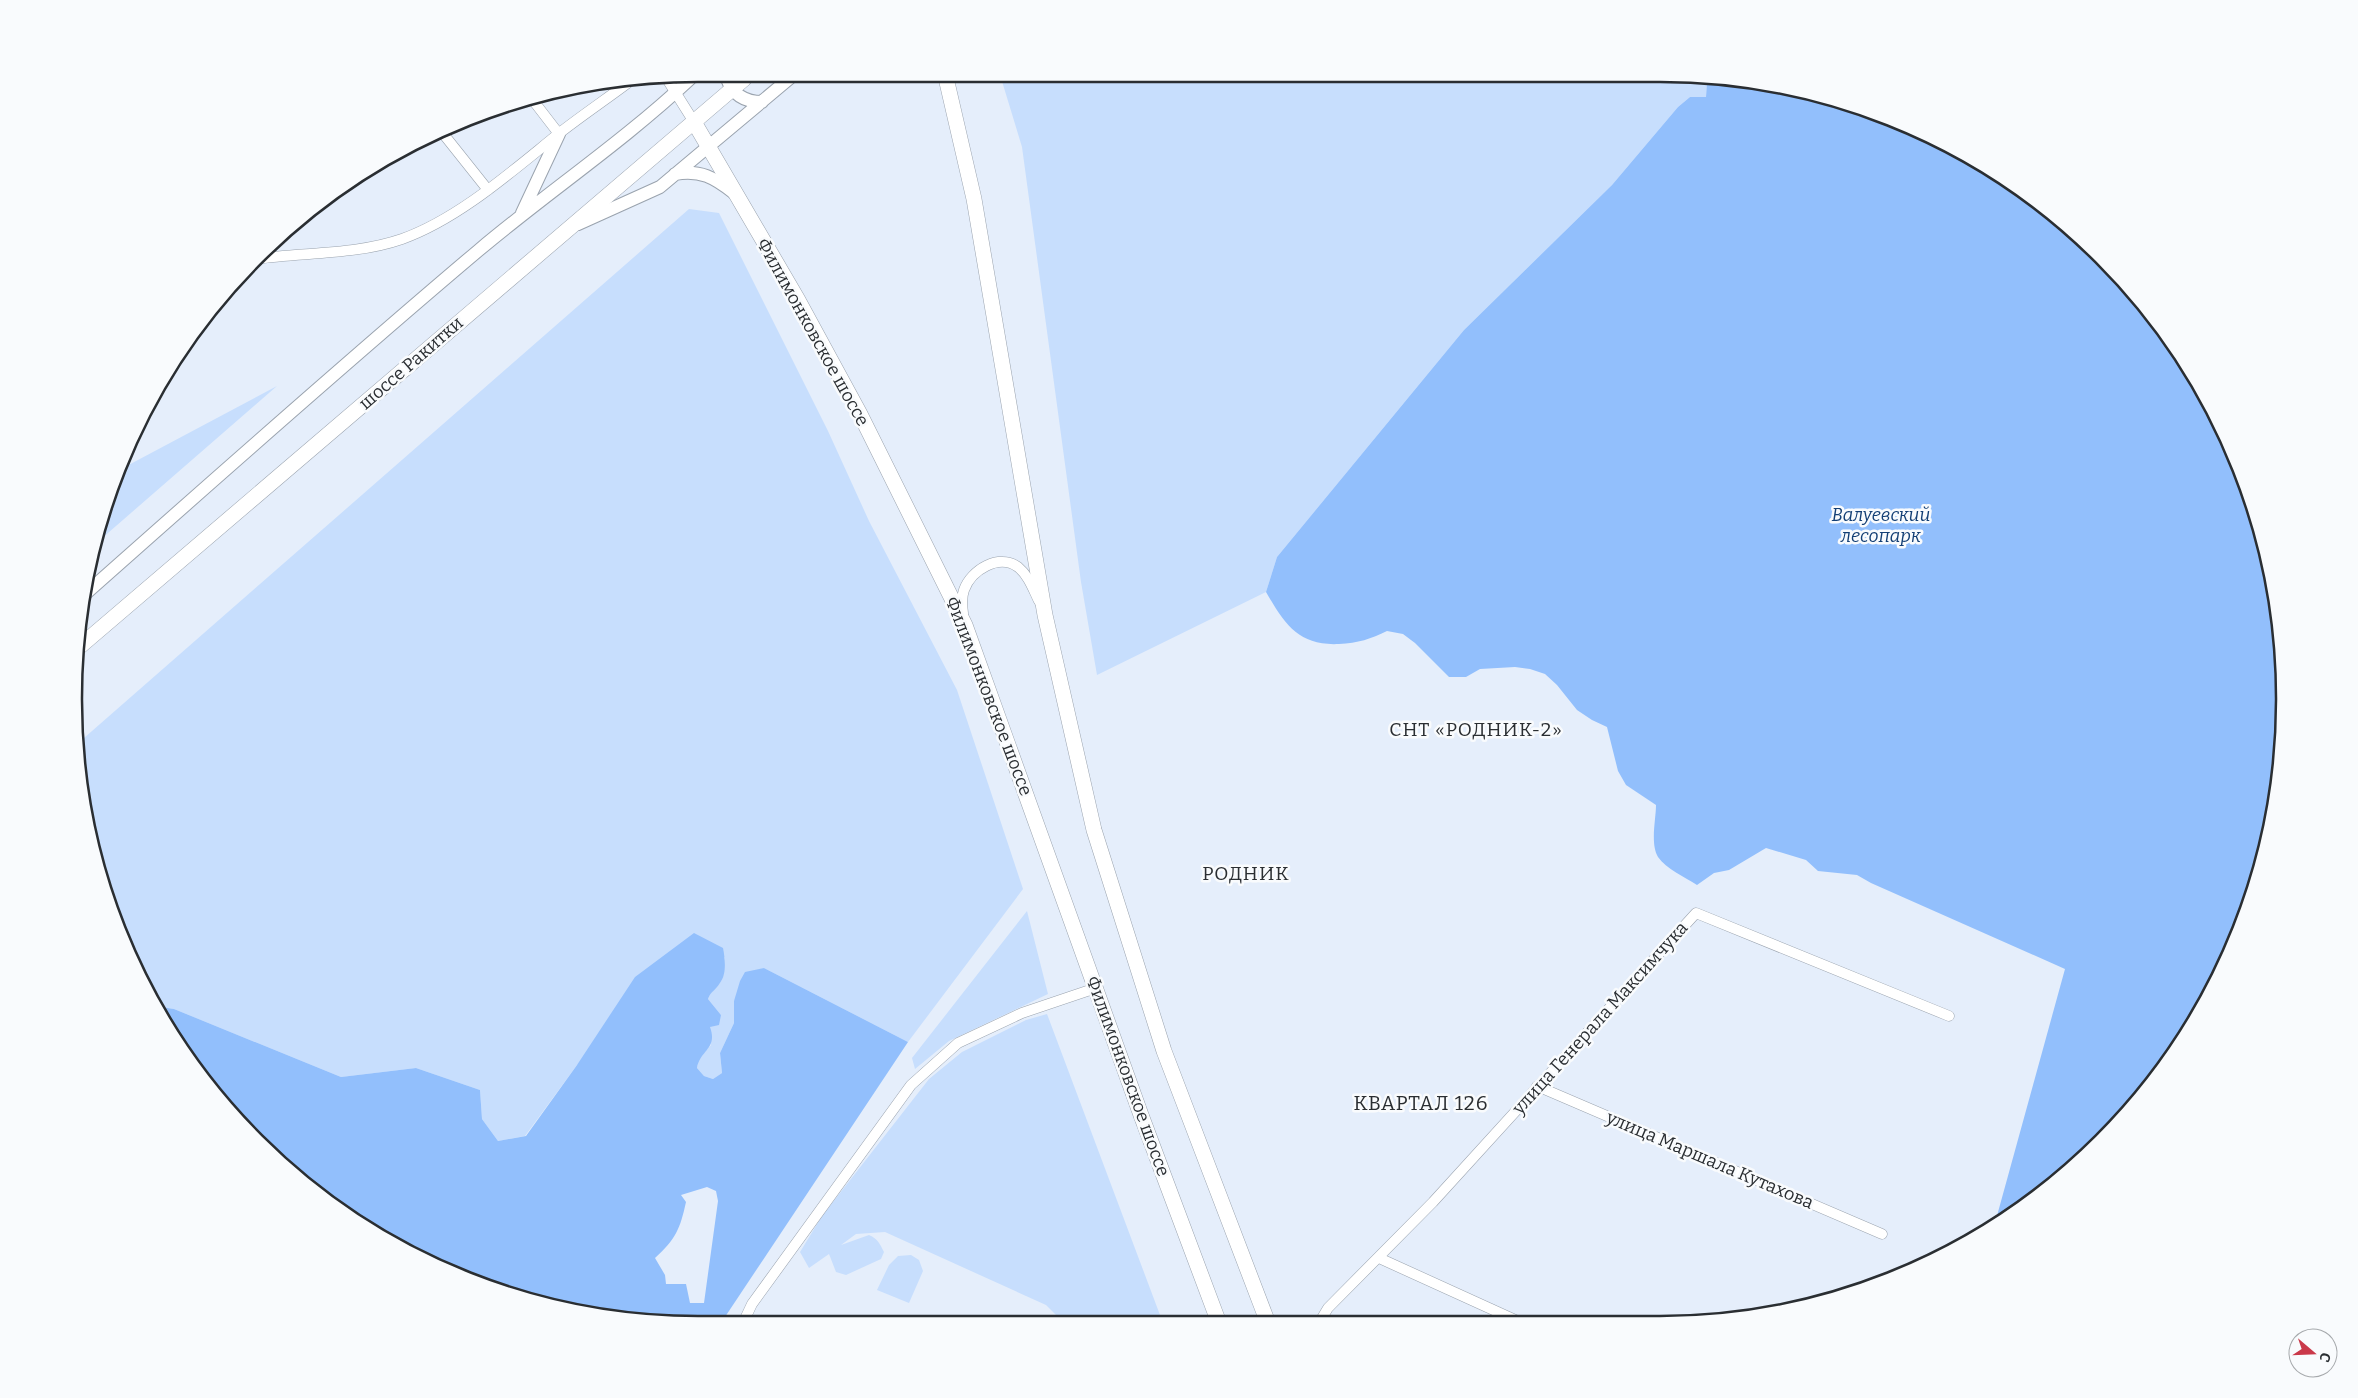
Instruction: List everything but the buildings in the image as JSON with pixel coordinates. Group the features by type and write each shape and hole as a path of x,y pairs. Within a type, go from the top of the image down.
{"main road":[{"path":"947,82 974,199 1046,615 1094,830 1164,1051 1265,1316"},
{"name":"шоссе Ракитки","path":"86,641 694,122 729,84"},
{"name":"Филимонковское шоссе","path":"694,122 798,300 860,414 965,625 1215,1316"}],"street":[{"path":"567,230 660,186 785,82"},
{"name":"Филимонковское шоссе","path":"670,83 694,122"},
{"path":"93,587 394,322 686,83"},
{"path":"729,84 743,99 762,102"},
{"path":"269,258 357,249 403,239 456,211 488,190 621,88"},
{"path":"536,105 559,134"},
{"path":"521,216 559,134"},
{"path":"446,137 488,190"},
{"path":"675,174 687,172 701,173 718,180 734,193"},
{"path":"965,625 961,602 964,589 974,575 987,565 1002,561 1017,566 1027,576 1046,615"},
{"name":"улица Генерала Максимчука","path":"1323,1316 1328,1308 1433,1202 1696,913 1949,1016"},
{"path":"746,1316 752,1304 911,1085 958,1043 1022,1013 1096,988"},
{"name":"улица Маршала Кутахова","path":"1538,1086 1882,1234"},
{"path":"1378,1258 1506,1316"}],"shaded area":[{"path":"1002,82 1659,82 1707,85 1706,97 1690,97 1678,107 1612,185 1464,330 1277,557 1266,592 1097,675 1081,582 1022,147"},
{"path":"689,209 719,213 828,431 869,521 957,690 1023,889 908,1042 764,968 734,1001 734,1023 720,1053 722,1073 713,1079 704,1076 697,1068 698,1059 711,1045 710,1027 721,1015 708,999 722,980 725,957 577,1065 525,1136 498,1141 482,1119 480,1090 416,1068 341,1077 174,1009 165,1008 129,935 115,897 94,819 84,738"},
{"path":"277,386 105,536 128,465"},
{"path":"1027,911 1048,994 949,1041 915,1069 912,1058"},
{"path":"1047,1014 1160,1316 1057,1316 1046,1305 885,1232 856,1234 841,1245 869,1235 877,1240 883,1249 884,1252 881,1259 846,1275 836,1272 829,1254 809,1268 800,1252 822,1216 929,1079 962,1052 1026,1020"},
{"path":"911,1255 919,1260 923,1271 909,1303 877,1290 889,1265 898,1256"}],"green space":[{"name":"Валуевский лесопарк","path":"1707,85 1779,94 1857,115 1895,129 1932,146 2002,186 2065,235 2123,293 2172,356 2212,426 2229,463 2254,539 2264,579 2274,659 2276,699 2274,739 2264,819 2243,897 2229,935 2212,972 2172,1042 2123,1105 2065,1163 1997,1215 2065,969 1871,883 1857,875 1818,871 1806,860 1766,848 1729,870 1714,873 1697,885 1671,869 1658,857 1654,845 1656,805 1626,785 1618,771 1607,727 1577,710 1557,685 1545,674 1515,667 1480,669 1466,677 1449,677 1415,643 1403,634 1387,631 1352,643 1325,644 1313,641 1303,637 1287,623 1266,592 1277,557 1464,330 1612,185 1678,107 1690,97 1706,97"},
{"path":"694,933 723,948 725,961 724,975 708,999 721,1015 719,1025 710,1027 712,1040 701,1057 697,1068 704,1076 713,1079 722,1073 720,1053 734,1023 734,1001 745,972 764,968 908,1042 726,1316 699,1316 619,1310 579,1304 539,1294 463,1269 391,1233 356,1212 324,1188 263,1135 210,1074 186,1042 165,1008 174,1009 341,1077 416,1068 480,1090 482,1119 498,1141 526,1136 577,1065 635,977","holes":["707,1187 716,1191 718,1201 704,1303 690,1303 686,1284 666,1284 665,1275 655,1258 668,1245 679,1227 686,1202 681,1195"]}],"district":[{"name":"СНТ «РОДНИК-2»","path":"1476,729"},
{"name":"РОДНИК","path":"1246,873"},
{"name":"КВАРТАЛ 126","path":"1421,1103"}]}
